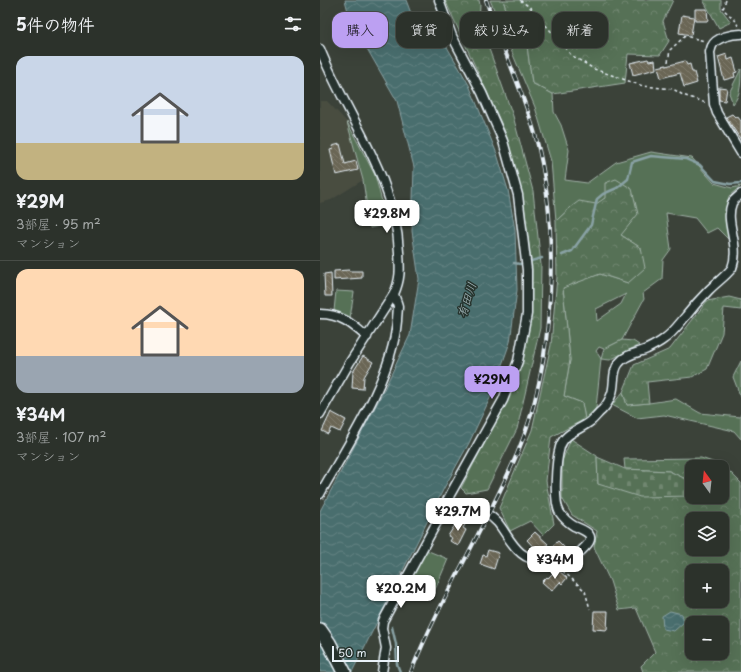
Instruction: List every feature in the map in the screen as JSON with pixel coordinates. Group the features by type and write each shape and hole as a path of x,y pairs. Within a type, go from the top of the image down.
{"highway":[{"path":"320,630 329,643 344,672"}],"street":[{"path":"382,672 386,648 382,628 383,621 451,493 503,400 518,361 527,314 526,252 518,195 503,141 482,93 452,36 438,0"},
{"path":"740,30 715,42 710,52 714,104 717,113 741,153"},
{"path":"320,49 330,75 371,152 383,180 392,208 398,243 400,268 398,283 394,294 350,362 320,414"},
{"path":"436,522 443,516 458,509 470,507 482,511 498,524 512,544 523,554 535,561 553,563 564,561 586,547 590,541 590,536 587,531 570,523 559,512 556,498 560,445 566,437 590,421 604,408 612,394 615,372 618,363 626,356 648,348 665,339 710,289 733,267 738,256 739,244 731,211 732,203 741,194"},
{"path":"320,494 360,425 383,376 392,350 396,329 398,305 394,294"},
{"path":"320,314 331,314 339,317 353,325 367,337"}],"path":[{"path":"520,0 532,9 571,55 594,69 642,86 673,89 683,95 708,104 714,104"},
{"path":"726,0 723,9 736,21 740,30"},
{"path":"668,62 670,50 685,36 705,41 712,46"},
{"path":"553,563 585,591 590,609"}],"shaded area":[{"path":"320,101 327,101 347,122 363,180 331,200 320,203"}],"green space":[{"path":"445,0 479,0 480,12 460,12 460,33 452,15 452,12 450,12"},
{"path":"490,0 503,0 507,12 495,12"},
{"path":"503,0 673,0 663,21 669,41 660,55 628,54 625,83 553,94 532,83 527,48 544,48 544,12 507,12"},
{"path":"703,0 721,0 721,9 731,22 719,28"},
{"path":"467,48 489,48 513,116 533,191 541,265 540,328 517,429 487,489 466,493 461,488 505,404 521,363 531,315 532,268 523,198 506,134"},
{"path":"510,48 527,48 532,83 553,94 554,112 561,125 569,150 565,180 587,183 616,162 651,152 692,158 714,183 732,188 741,186 729,196 726,209 734,245 717,228 707,233 695,218 666,213 671,249 663,260 662,279 643,293 644,299 622,340 604,349 599,347 596,351 601,359 596,408 585,419 582,403 564,396 570,360 563,287 600,274 628,283 641,248 621,235 605,198 596,205 571,207 556,221 551,161 535,107","holes":["626,294 621,304 597,321 596,309"]},
{"path":"741,69 741,83 739,92 733,104 729,93"},
{"path":"347,122 375,175 388,224 370,228 363,180"},
{"path":"616,179 632,189 638,214 621,235 641,248 645,268 628,283 600,274 563,288 570,360 564,396 582,403 585,419 551,437 546,481 554,524 543,535 530,521 510,531 499,508 532,430 551,345 557,277 556,221 579,201 596,204 605,198 605,183"},
{"path":"336,291 354,292 350,318 334,311"},
{"path":"729,297 741,300 741,310 724,308 722,333 707,369 692,377 647,382 649,403 627,405 623,392 634,365 670,349 707,301"},
{"path":"622,340 633,341 639,345 610,360 601,359 604,349"},
{"path":"741,361 741,398 733,377"},
{"path":"623,392 627,405 676,399 700,413 740,417 741,414 741,439 734,431 664,415 637,418 612,405"},
{"path":"571,439 597,456 598,484 685,495 685,504 729,504 729,471 741,483 741,672 643,672 641,666 655,652 636,608 619,610 610,581 594,547 597,531 572,515 562,498 562,461"},
{"path":"597,457 625,469 669,471 685,479 685,496 640,497 598,484"},
{"path":"701,458 707,460 685,460 685,479 669,471 625,469 624,459"},
{"path":"426,550 448,559 434,592 411,580"}],"water":[{"name":"有田川","path":"345,0 406,0 410,12 396,12 396,48 448,48 469,85 497,154 508,190 515,230 517,290 510,342 491,396 469,443 444,488 352,672 320,672 320,511 380,398 410,335 419,279 412,231 414,167 397,101 367,48 388,48 388,12 348,12"},
{"path":"670,611 682,614 684,622 674,631 663,629 662,616"}],"building":[{"path":"695,9 707,9 708,21 695,21"},
{"path":"682,15 694,17 691,35 679,33"},
{"path":"727,54 728,60 733,58 737,72 734,73 735,77 724,80 718,57"},
{"path":"648,59 649,61 655,60 656,69 633,75 630,63"},
{"path":"685,61 687,65 690,64 697,83 684,87 680,73 661,78 658,67"},
{"path":"719,87 727,88 725,101 719,100"},
{"path":"732,114 735,117 737,116 741,121 741,140 726,117"},
{"path":"340,144 345,164 356,161 358,170 336,175 330,150 333,149 332,146"},
{"path":"334,271 362,271 362,278 334,280"},
{"path":"331,273 332,296 325,296 324,274"},
{"path":"363,356 373,362 364,377 363,389 352,388 353,372"},
{"path":"331,412 346,420 340,432 331,428 328,434 322,431"},
{"path":"460,517 467,521 463,528 466,530 458,546 450,541 452,538 448,536"},
{"path":"535,532 548,544 539,553 527,540"},
{"path":"558,541 567,550 559,557 555,558 548,550"},
{"path":"488,550 499,553 494,569 480,564 483,555 486,556"},
{"path":"557,569 567,578 562,584 560,582 552,591 542,582"},
{"path":"594,611 608,611 607,630 593,629"}],"waterway":[{"path":"562,255 572,251 591,225 597,199 603,194 617,188 628,179 632,162 651,156 686,159 700,165 715,181 730,184 741,183"},
{"path":"514,263 520,264 542,258"},
{"path":"392,627 396,644 397,664 400,672"}],"railway":[{"path":"411,672 449,590 491,509 517,454 530,418 540,379 546,338 550,296 551,253 543,171 530,117 486,0"}]}
